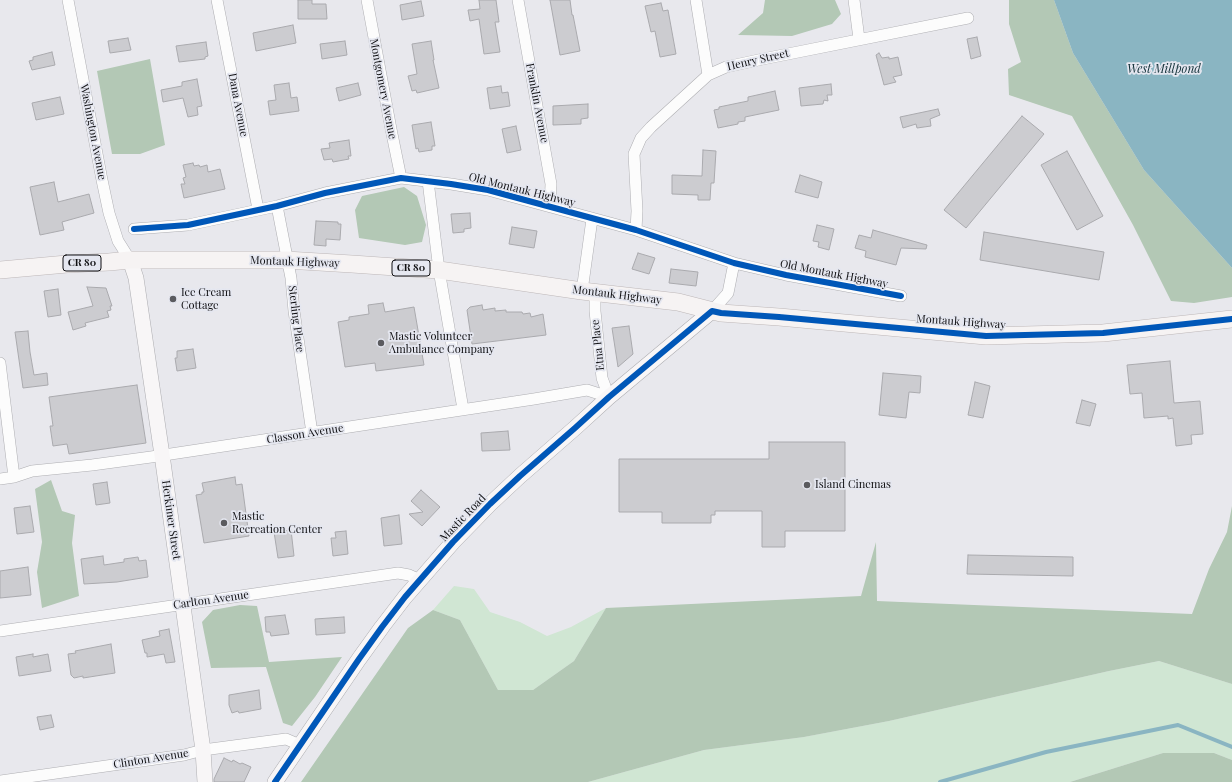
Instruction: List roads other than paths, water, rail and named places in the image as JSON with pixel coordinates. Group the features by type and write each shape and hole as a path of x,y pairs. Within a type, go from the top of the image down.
{"main road":[{"name":"Montauk Highway","path":"0,270 130,260 286,260 439,270 678,302 721,313 779,316 986,336 1103,333 1232,319"},
{"name":"Herkimer Street","path":"130,260 136,278 184,604 203,750 205,782"},
{"name":"Mastic Road","path":"275,782 359,659 420,580 453,542 490,504 609,396 712,311"}],"street":[{"name":"Washington Avenue","path":"68,0 109,213 118,241 130,260"},
{"name":"Dana Avenue","path":"218,0 258,210"},
{"name":"Montgomery Avenue","path":"367,0 391,129 402,178"},
{"name":"Franklin Avenue","path":"518,0 551,184 550,206"},
{"path":"696,0 708,75"},
{"path":"854,0 859,39"},
{"name":"Henry Street","path":"636,230 637,191 634,154 641,138 708,75 726,67 968,18"},
{"name":"Old Montauk Highway","path":"134,229 188,225 277,206 325,193 402,178 488,190 636,230 734,263 786,275 901,296"},
{"path":"428,181 439,270 463,409"},
{"name":"Sterling Place","path":"277,206 286,260 291,278 294,311 312,433"},
{"name":"Etna Place","path":"592,219 588,291 595,311 602,378 609,396"},
{"path":"712,311 728,293 734,263"},
{"path":"0,363 14,477"},
{"name":"Classon Avenue","path":"0,479 14,477 32,471 92,465 162,455 587,390 609,396"},
{"name":"Carlton Avenue","path":"0,631 398,573 409,575 420,580"},
{"name":"Clinton Avenue","path":"0,781 286,739 300,745"}],"water":[{"name":"West Millpond","path":"1054,0 1232,0 1232,268 1144,170 1073,53"}],"waterway":[{"path":"940,782 1046,752 1178,725 1232,747"}],"place":[{"name":"Ice Cream Cottage","path":"173,299"},
{"name":"Mastic Volunteer Ambulance Company","path":"381,343"},
{"name":"Island Cinemas","path":"807,485"},
{"name":"Mastic Recreation Center","path":"224,523"}]}
